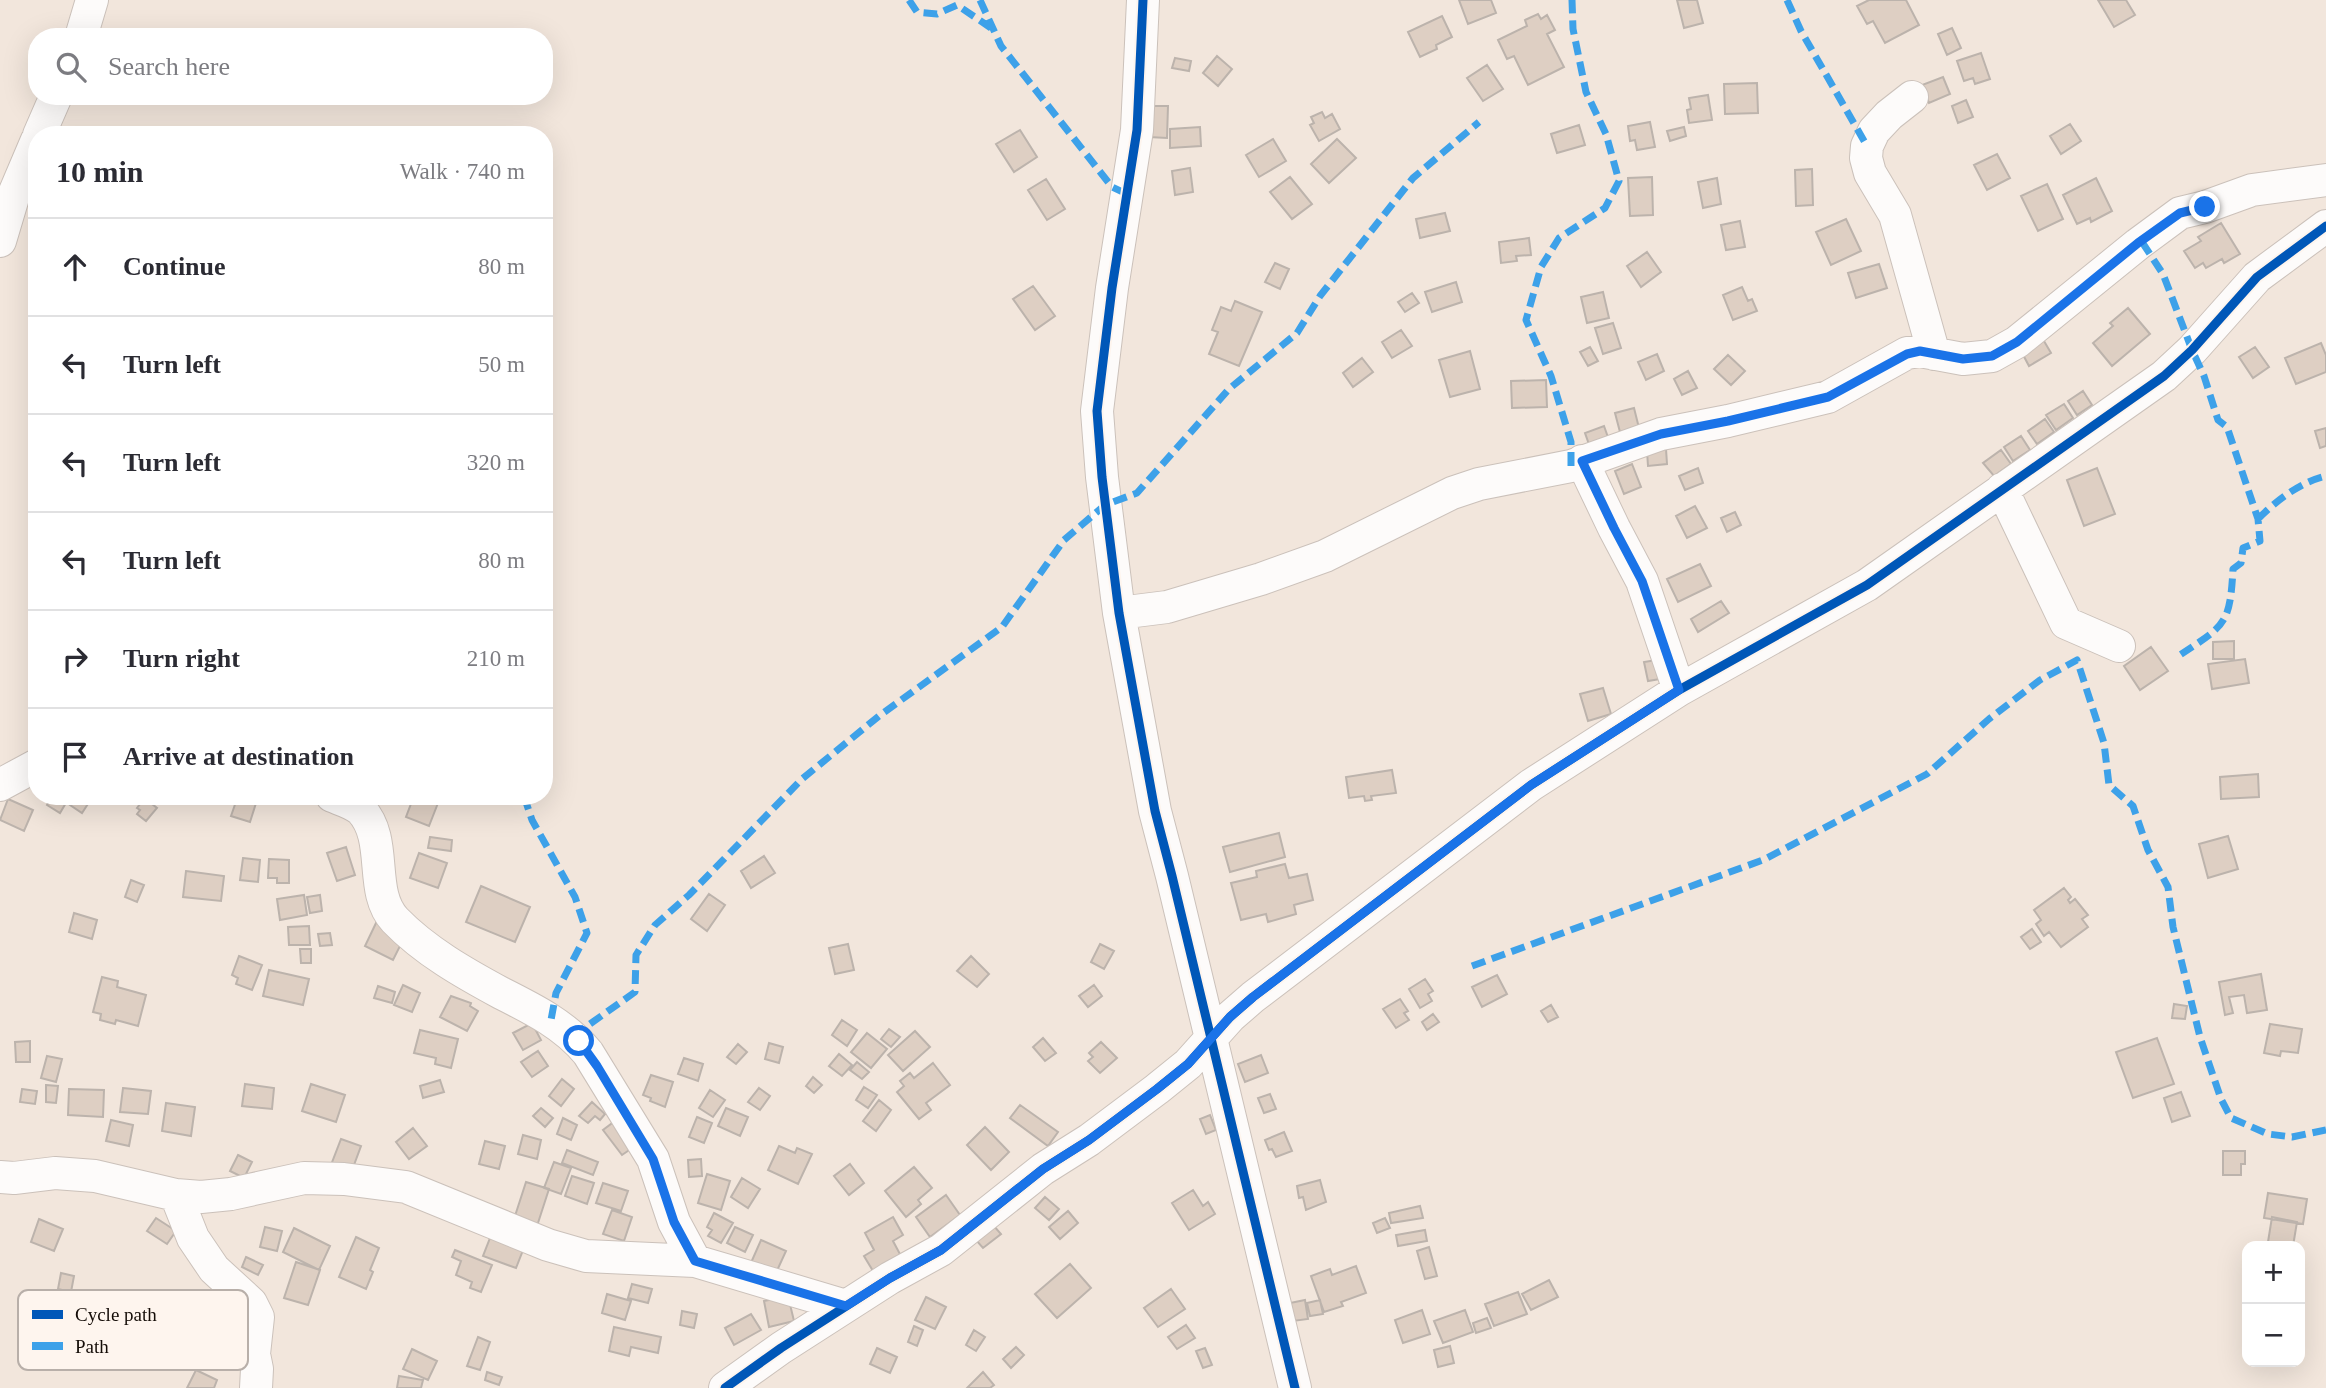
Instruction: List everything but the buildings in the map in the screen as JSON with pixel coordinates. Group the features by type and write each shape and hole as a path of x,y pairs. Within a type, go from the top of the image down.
{"street":[{"path":"84,28 92,0"},
{"path":"1143,0 1137,130 1110,301 1097,411 1102,477 1119,612 1155,811 1295,1388"},
{"path":"1912,97 1889,114 1874,131 1867,146 1866,158 1870,173 1895,215 1934,354"},
{"path":"43,126 52,105"},
{"path":"0,241 14,194 28,161"},
{"path":"1119,612 1167,607 1261,579 1325,556 1452,493 1479,484 1571,466 1661,434 1828,397 1907,354 1920,351 1963,359 1992,356 2009,347 2138,243 2180,213 2252,190 2326,180"},
{"path":"725,1388 846,1306 941,1250 1043,1169 1089,1140 1188,1064 1230,1017 1253,997 1521,793 1679,690 1867,585 2164,376 2201,340 2257,277 2326,226"},
{"path":"1582,461 1642,581 1679,690"},
{"path":"2002,489 2066,623 2119,646"},
{"path":"0,785 28,770"},
{"path":"351,805 360,809 373,834 383,902 397,923 442,959 551,1020 579,1041 653,1159 674,1222 695,1261"},
{"path":"0,1177 55,1173 94,1176 176,1195 201,1197 231,1194 304,1178 344,1179 406,1187 548,1245 586,1256 695,1261 846,1306"},
{"path":"176,1195 193,1238 214,1269 237,1290"},
{"path":"248,1300 258,1317 254,1354 257,1369 256,1388"}],"marked path":[{"path":"909,0 917,12 937,14 957,5 991,28"},
{"path":"980,0 1001,46 1112,187 1127,194"},
{"path":"1571,466 1571,442 1551,376 1526,320 1541,267 1559,238 1605,208 1619,181 1606,134 1586,92 1573,29 1572,0"},
{"path":"1787,0 1801,31 1867,146"},
{"path":"573,1036 635,992 636,955 655,925 689,895 802,779 879,716 1002,627 1064,540 1105,505 1137,493 1229,389 1297,333 1320,296 1413,178 1479,122"},
{"path":"2142,242 2163,274 2204,376 2218,420 2227,427 2258,519 2260,541 2243,548 2241,563 2233,569 2230,602 2222,622 2207,637 2180,655"},
{"path":"2258,519 2289,493 2326,476"},
{"path":"1472,966 1763,860 1927,774 1989,719 2040,680 2077,660 2104,743 2109,785 2133,806 2148,850 2168,887 2173,927 2200,1037 2221,1099 2231,1118 2268,1134 2292,1137 2326,1130"},
{"path":"527,805 532,820 575,897 587,933 556,993 551,1020"}],"cycle path":[{"path":"1143,0 1137,130 1112,288 1097,411 1102,477 1119,613 1155,811 1295,1388"},
{"path":"725,1388 781,1348 890,1278 941,1250 1043,1169 1089,1140 1188,1064 1230,1017 1253,997 1531,785 1679,690 1867,585 2164,376 2192,350 2257,277 2326,226"}],"route":[{"path":"579,1041 653,1159 674,1222 695,1261 846,1306 941,1250 1043,1169 1089,1140 1157,1089 1188,1064 1230,1017 1253,997 1531,785 1679,690 1642,581 1582,461 1661,434 1828,397 1907,354 1920,351 1963,359 1992,356 2017,342 2138,243 2180,213 2205,207"}]}
